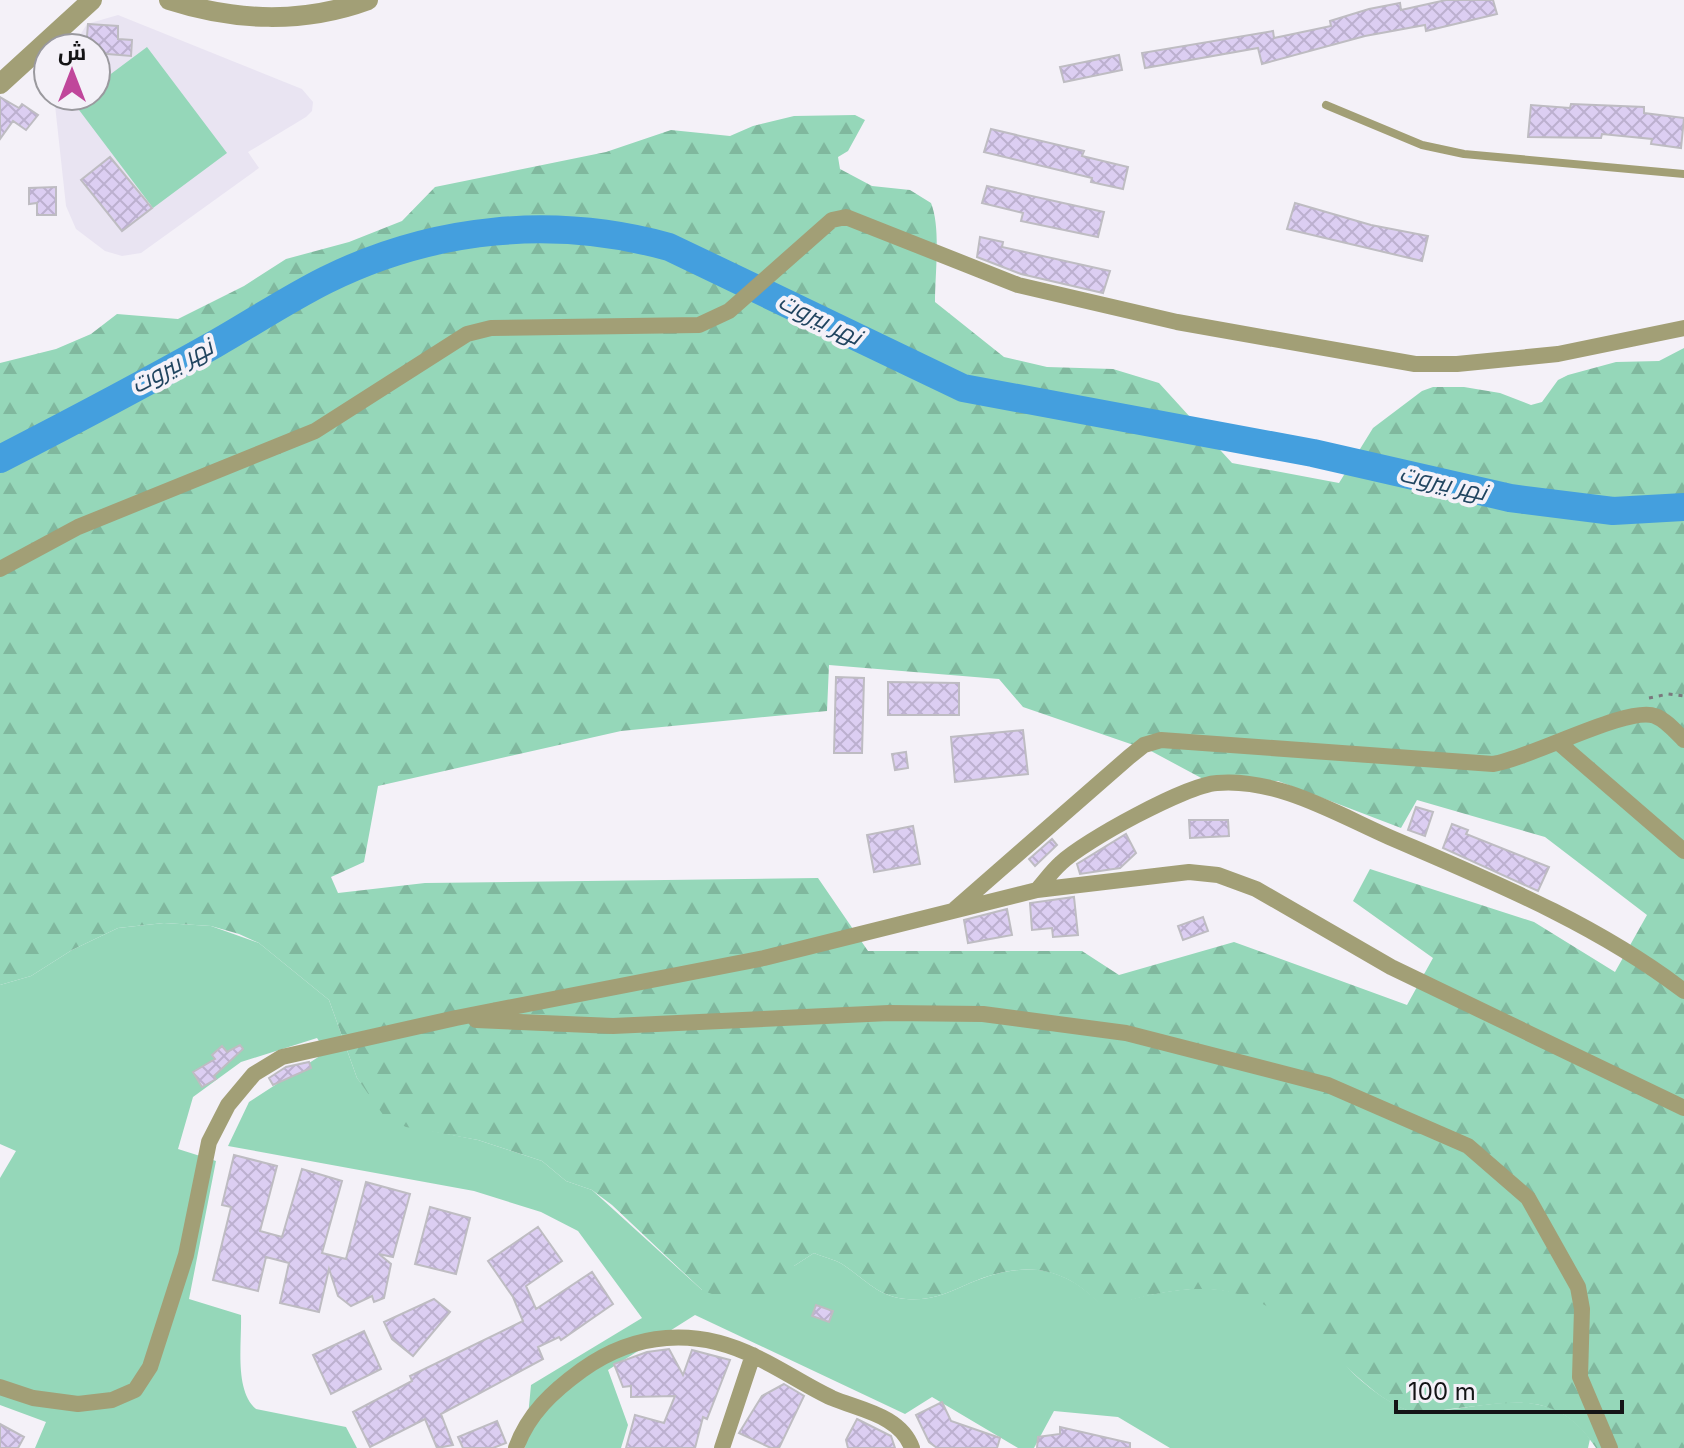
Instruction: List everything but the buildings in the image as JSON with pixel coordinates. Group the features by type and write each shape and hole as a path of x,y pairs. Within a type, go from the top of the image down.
{"street":[{"path":"0,84 92,0"},
{"path":"169,0 203,11 281,18 368,0"},
{"path":"0,569 78,527 315,431 454,339 467,334 512,327 699,325 729,311 832,220 846,217 1018,285 1177,322 1415,364 1457,364 1558,354 1684,328"},
{"path":"954,910 1137,751 1161,740 1474,765 1514,761 1645,714 1656,716 1684,740"},
{"path":"1559,743 1684,851"},
{"path":"1037,890 1061,862 1182,793 1212,783 1240,782 1291,794 1502,885 1573,920 1684,991"},
{"path":"0,1387 33,1398 78,1404 112,1400 135,1390 150,1367 186,1255 209,1142 228,1105 254,1074 269,1063 300,1051 764,958 1037,890 1189,872 1218,875 1256,889 1391,967 1684,1108"},
{"path":"456,1018 613,1026 889,1013 983,1014 1126,1033 1328,1085 1468,1146 1528,1198 1578,1287 1582,1309 1580,1377 1610,1448"},
{"path":"516,1448 524,1426 539,1407 567,1380 609,1351 643,1339 678,1337 753,1355 830,1397 893,1422 903,1431 912,1448"},
{"path":"722,1448 753,1355"}],"lane":[{"path":"1326,105 1422,145 1464,154 1684,174"}],"shaded area":[{"path":"118,15 302,89 313,102 312,111 248,152 259,168 141,253 122,256 105,251 76,229 66,206 56,112 112,112 112,32 82,32 87,24"}],"green space":[{"path":"147,47 227,153 153,208 81,112 112,112 112,73"},
{"path":"855,115 865,120 848,151 838,157 840,169 872,186 910,190 931,203 937,238 935,302 1004,357 1047,367 1113,369 1159,383 1232,463 1339,483 1373,428 1422,391 1433,387 1464,387 1500,393 1531,405 1542,402 1558,380 1568,375 1616,362 1659,361 1684,348 1684,1448 1596,1448 1581,1429 1565,1416 1532,1404 1494,1404 1422,1413 1404,1409 1376,1393 1285,1317 1259,1302 1234,1293 1207,1289 1178,1290 1103,1308 1073,1282 1042,1271 1025,1270 989,1276 932,1297 906,1299 879,1291 842,1264 814,1253 794,1266 789,1292 745,1299 713,1294 702,1290 612,1205 592,1190 566,1181 542,1161 478,1140 406,1127 384,1116 357,1078 329,1000 259,943 211,926 164,923 118,928 72,950 31,976 0,985 0,363 56,349 91,334 117,314 178,319 244,286 286,259 349,242 402,221 435,187 606,152 671,130 730,136 753,126 794,116","holes":["829,665 999,679 1023,707 1151,751 1218,787 1278,781 1401,828 1417,800 1545,837 1647,915 1615,972 1534,922 1370,869 1353,901 1433,958 1407,1005 1234,942 1119,975 1082,951 868,951 818,878 425,883 338,893 331,877 364,862 378,786 621,731 827,711"]},
{"path":"164,923 211,926 259,943 329,1000 357,1078 371,1096 432,1131 478,1140 542,1161 566,1181 592,1190 702,1290 794,1266 814,1253 842,1264 887,1295 906,1299 932,1297 989,1276 1025,1270 1058,1275 1073,1282 1103,1307 1178,1290 1209,1289 1237,1293 1291,1318 1370,1388 1406,1410 1421,1413 1505,1403 1542,1405 1575,1423 1590,1439 1588,1448 1170,1448 1118,1417 1054,1411 1034,1448 1018,1448 932,1397 905,1414 695,1315 608,1370 628,1425 621,1448 525,1448 531,1385 642,1318 578,1231 541,1212 474,1191 228,1146 249,1102 326,1052 317,1038 241,1062 193,1097 178,1149 216,1161 189,1299 241,1315 242,1378 249,1401 256,1409 346,1427 357,1448 35,1448 46,1422 0,1405 0,1178 16,1151 0,1144 0,985 31,976 72,950 118,928"}],"waterway":[{"name":"نهر بيروت","path":"0,459 162,374 312,287 367,262 451,238 538,229 626,237 669,247 963,388 1313,453 1510,498 1613,511 1684,507"}]}
